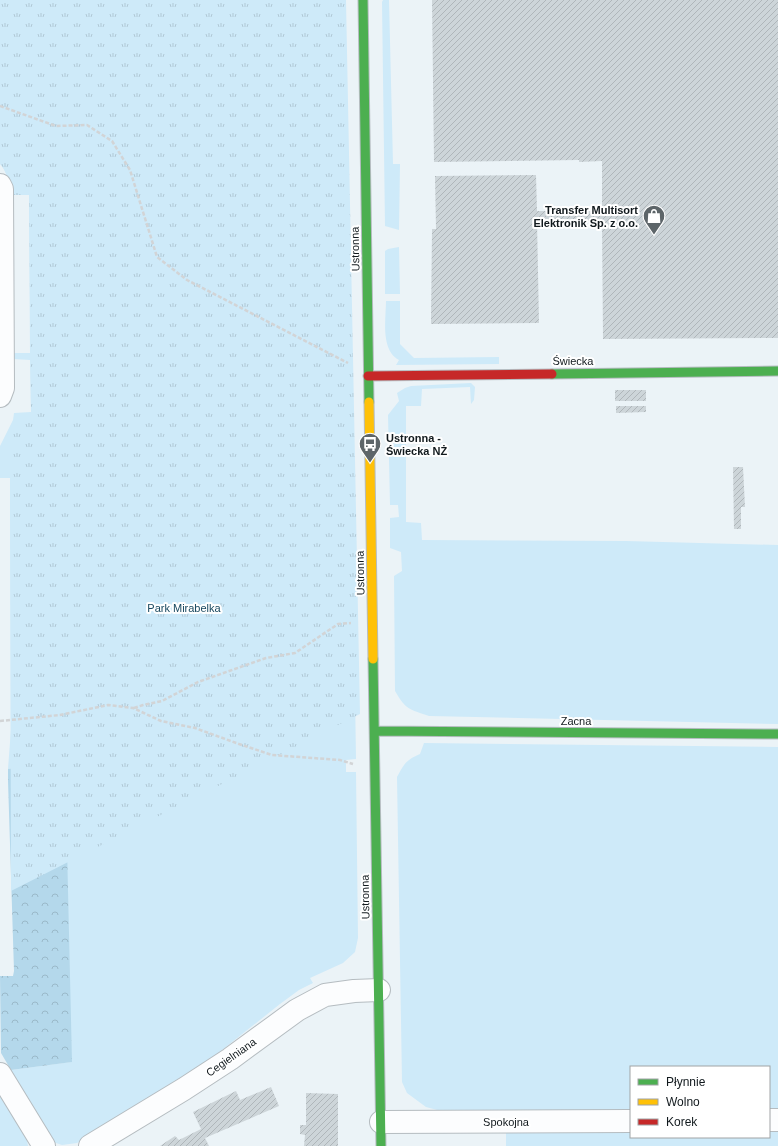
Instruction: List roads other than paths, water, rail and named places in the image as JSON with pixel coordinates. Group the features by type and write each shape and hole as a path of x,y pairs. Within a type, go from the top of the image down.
{"street":[{"name":"Ustronna","path":"363,0 381,1146"},
{"path":"0,185 2,189 3,388 0,396"},
{"name":"Świecka","path":"368,376 778,371"},
{"name":"Zacna","path":"374,731 778,734"},
{"name":"Cegielniana","path":"90,1146 204,1076 303,1007 325,995 354,991 379,990"},
{"path":"0,1074 6,1081 44,1146"},
{"name":"Spokojna","path":"381,1122 630,1121"}],"place":[{"name":"Transfer Multisort Elektronik Sp. z o.o.","path":"654,236"},
{"name":"Ustronna - Świecka NŻ","path":"370,464"}],"park label":[{"name":"Park Mirabelka","path":"184,608"}]}
